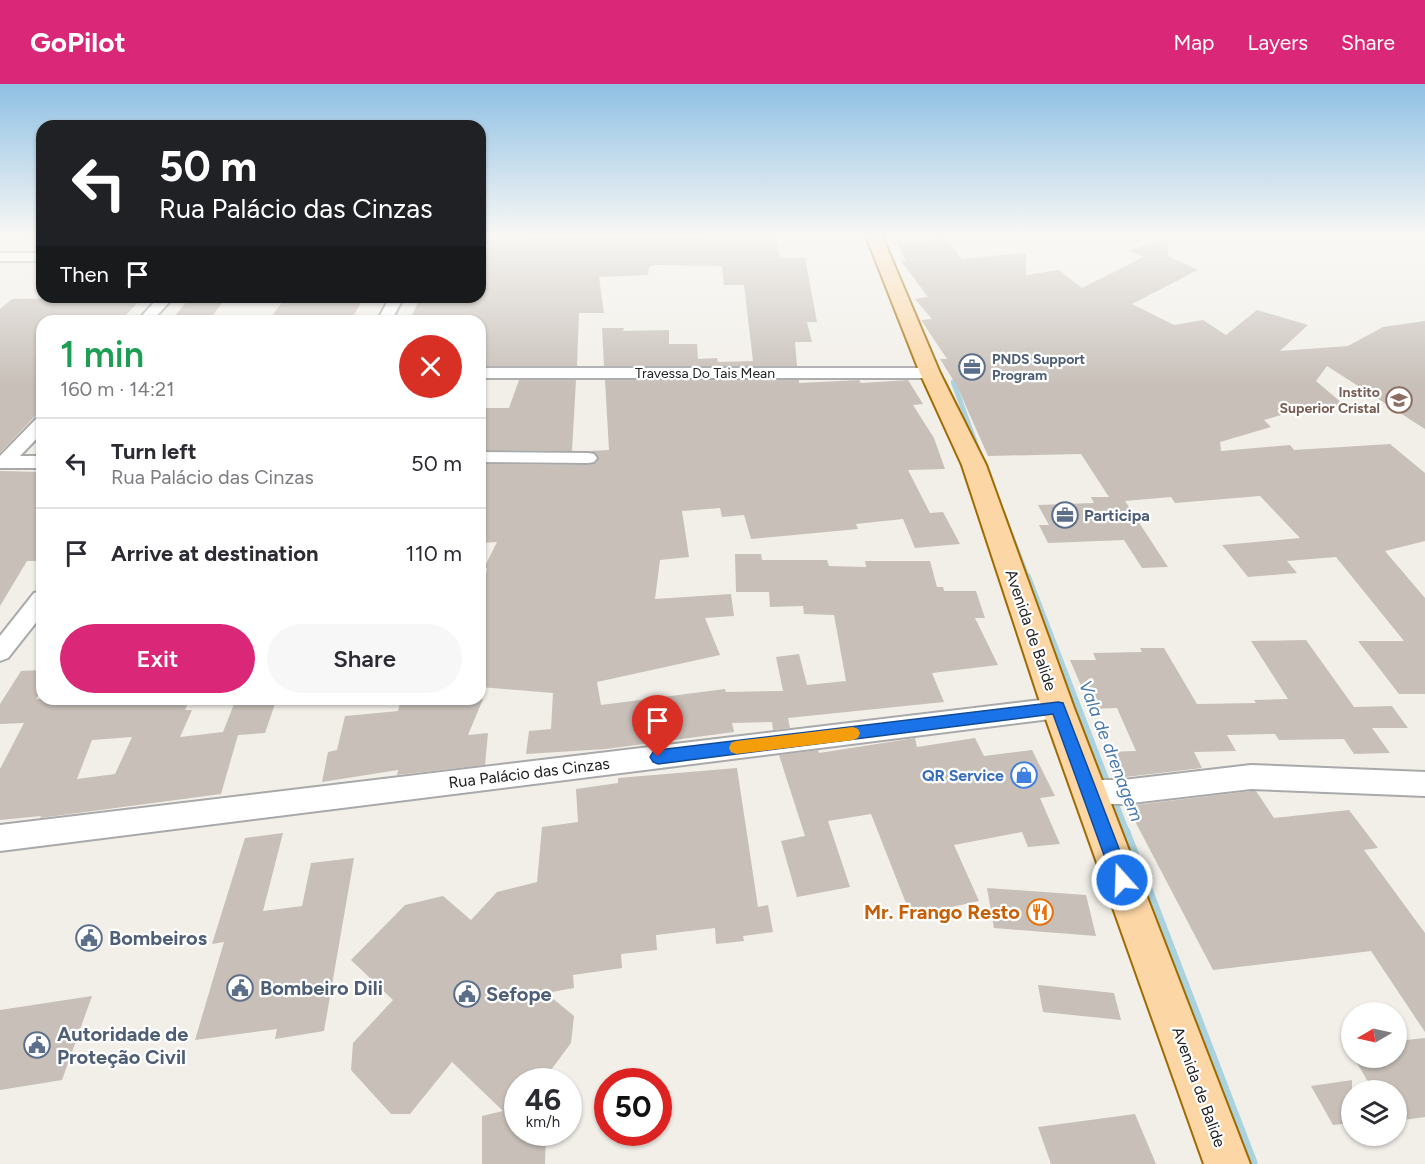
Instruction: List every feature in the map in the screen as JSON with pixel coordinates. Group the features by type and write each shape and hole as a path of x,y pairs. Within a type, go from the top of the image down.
{"main road":[{"name":"Avenida de Balide","path":"895,286 930,373 974,465 1058,708 1105,792 1227,1164"}],"street":[{"path":"150,315 161,303"},
{"name":"Travessa Do Tais Mean","path":"486,373 930,373"},
{"path":"2,462 36,429"},
{"path":"486,457 588,458"},
{"path":"2,462 36,462"},
{"path":"0,652 36,607"},
{"name":"Rua Palácio das Cinzas","path":"0,838 1058,708"},
{"path":"1105,792 1251,777 1425,784"}],"building":[{"path":"486,286 600,286 604,313 579,313 577,366 486,366 486,315 412,315 418,303 486,303"},
{"path":"744,286 810,286 817,322 807,322 812,342 795,342 797,366 604,366 602,328 624,328 623,331 669,330 669,344 697,344 698,359 717,358 718,362 753,361"},
{"path":"920,286 1166,286 1132,304 1174,325 1203,320 1226,335 1257,310 1308,325 1280,351 1348,346 1383,327 1425,321 1425,429 1327,366 1316,381 1343,404 1309,415 1302,409 1264,420 1271,427 1220,442 1221,451 1290,445 1294,450 1390,444 1425,473 1425,541 1385,551 1425,598 1425,694 1399,694 1358,641 1404,641 1336,557 1287,561 1297,573 1248,577 1222,545 1300,538 1260,496 1175,503 1171,497 1125,501 1168,567 1142,568 1124,540 1048,543 1039,525 1049,525 1038,505 1094,503 1091,497 1109,497 1081,454 988,456 957,386 940,359 947,359 921,320 932,319 915,299 928,297"},
{"path":"12,299 36,299 36,303 137,303 126,315 36,315 36,416 0,453 0,309"},
{"path":"185,303 222,303 213,315 176,315"},
{"path":"282,303 361,303 354,315 272,315"},
{"path":"519,380 576,380 572,451 486,450 486,408 509,408"},
{"path":"605,380 799,380 799,383 859,380 861,383 908,380 923,404 913,405 934,438 945,469 908,470 930,513 943,512 960,544 915,548 903,519 856,524 858,529 751,539 744,515 722,517 720,508 682,511 689,557 660,560 655,599 731,594 734,616 705,618 720,655 597,682 601,705 725,689 726,692 783,691 776,657 799,654 807,685 846,681 834,615 804,614 803,606 770,607 769,592 736,592 735,554 761,554 762,560 827,560 829,566 866,567 865,561 930,561 937,587 943,587 944,591 976,591 985,618 975,618 998,665 932,673 944,702 788,718 790,728 773,730 772,722 732,723 734,732 606,749 526,754 529,731 551,729 553,693 486,687 486,564 497,542 486,543 486,464 588,465 596,463 599,457 590,451 609,450"},
{"path":"0,471 36,472 36,561 27,561 0,606"},
{"path":"1306,640 1354,707 1392,706 1408,728 1372,728 1390,753 1354,754 1344,739 1279,740 1275,734 1227,735 1236,751 1194,752 1202,768 1117,778 1106,752 1136,751 1117,708 1091,709 1070,660 1096,660 1093,653 1142,652 1140,648 1164,648 1197,704 1256,703 1254,700 1288,699 1251,641"},
{"path":"36,670 36,705 187,705 185,710 192,710 180,737 223,732 234,705 275,705 265,733 238,735 221,794 40,818 41,816 0,820 0,769 24,723 0,724 0,704 21,671","holes":["132,737 115,774 77,779 92,740"]},
{"path":"400,705 480,705 468,735 488,733 485,765 397,775 398,770 322,782 328,752 337,750 345,716 398,711"},
{"path":"915,738 917,747 975,738 984,756 1032,750 1055,796 1040,798 1060,844 1028,847 1022,832 954,845 979,901 911,916 871,814 828,821 850,887 797,897 781,841 805,836 779,755 818,750 819,753"},
{"path":"737,768 758,907 768,905 773,932 743,936 744,941 716,944 715,928 656,935 657,950 621,954 622,968 573,975 574,988 546,993 574,1016 571,1043 552,1068 504,1068 504,1146 546,1146 545,1164 482,1164 482,1116 503,1111 452,1062 410,1114 391,1114 351,1070 353,1043 393,1000 351,960 405,905 443,896 471,920 497,892 537,882 542,827 578,822 576,789 618,783 618,778"},
{"path":"1256,791 1274,818 1349,810 1378,848 1364,850 1425,933 1425,1032 1371,951 1213,970 1127,806"},
{"path":"283,833 263,911 302,906 311,863 354,858 324,1031 275,1039 277,1029 195,1040 224,942 212,944 245,838"},
{"name":"Mr. Frango Resto","path":"987,888 1086,895 1096,936 994,928"},
{"path":"1038,985 1114,993 1121,1020 1043,1012"},
{"name":"Autoridade de Proteção Civil","path":"92,996 62,1080 0,1090 0,1010"},
{"path":"1425,1038 1425,1117 1407,1119 1407,1080 1367,1080 1360,1068 1407,1068 1407,1040"},
{"path":"1341,1082 1341,1124 1333,1125 1311,1086"},
{"path":"1135,1114 1156,1164 1051,1164 1038,1127"}],"waterway":[{"name":"Vala de drenagem","path":"954,384 978,450"},
{"name":"Vala de drenagem","path":"1002,511 1028,579"},
{"name":"Vala de drenagem","path":"1027,577 1126,833"},
{"name":"Vala de drenagem","path":"1125,831 1253,1164"}],"slow traffic":[{"path":"736,748 853,733"}],"place":[{"name":"PNDS Support Program","path":"972,367"},
{"name":"Instito Superior Cristal","path":"1399,400"},
{"name":"Participa","path":"1065,515"},
{"name":"QR Service","path":"1024,775"},
{"name":"Mr. Frango Resto","path":"1040,912"},
{"name":"Bombeiros","path":"89,938"},
{"name":"Bombeiro Dili","path":"240,988"},
{"name":"Sefope","path":"467,994"},
{"name":"Autoridade de Proteção Civil","path":"37,1045"}],"route":[{"path":"658,757 1058,708 1122,880"}]}
